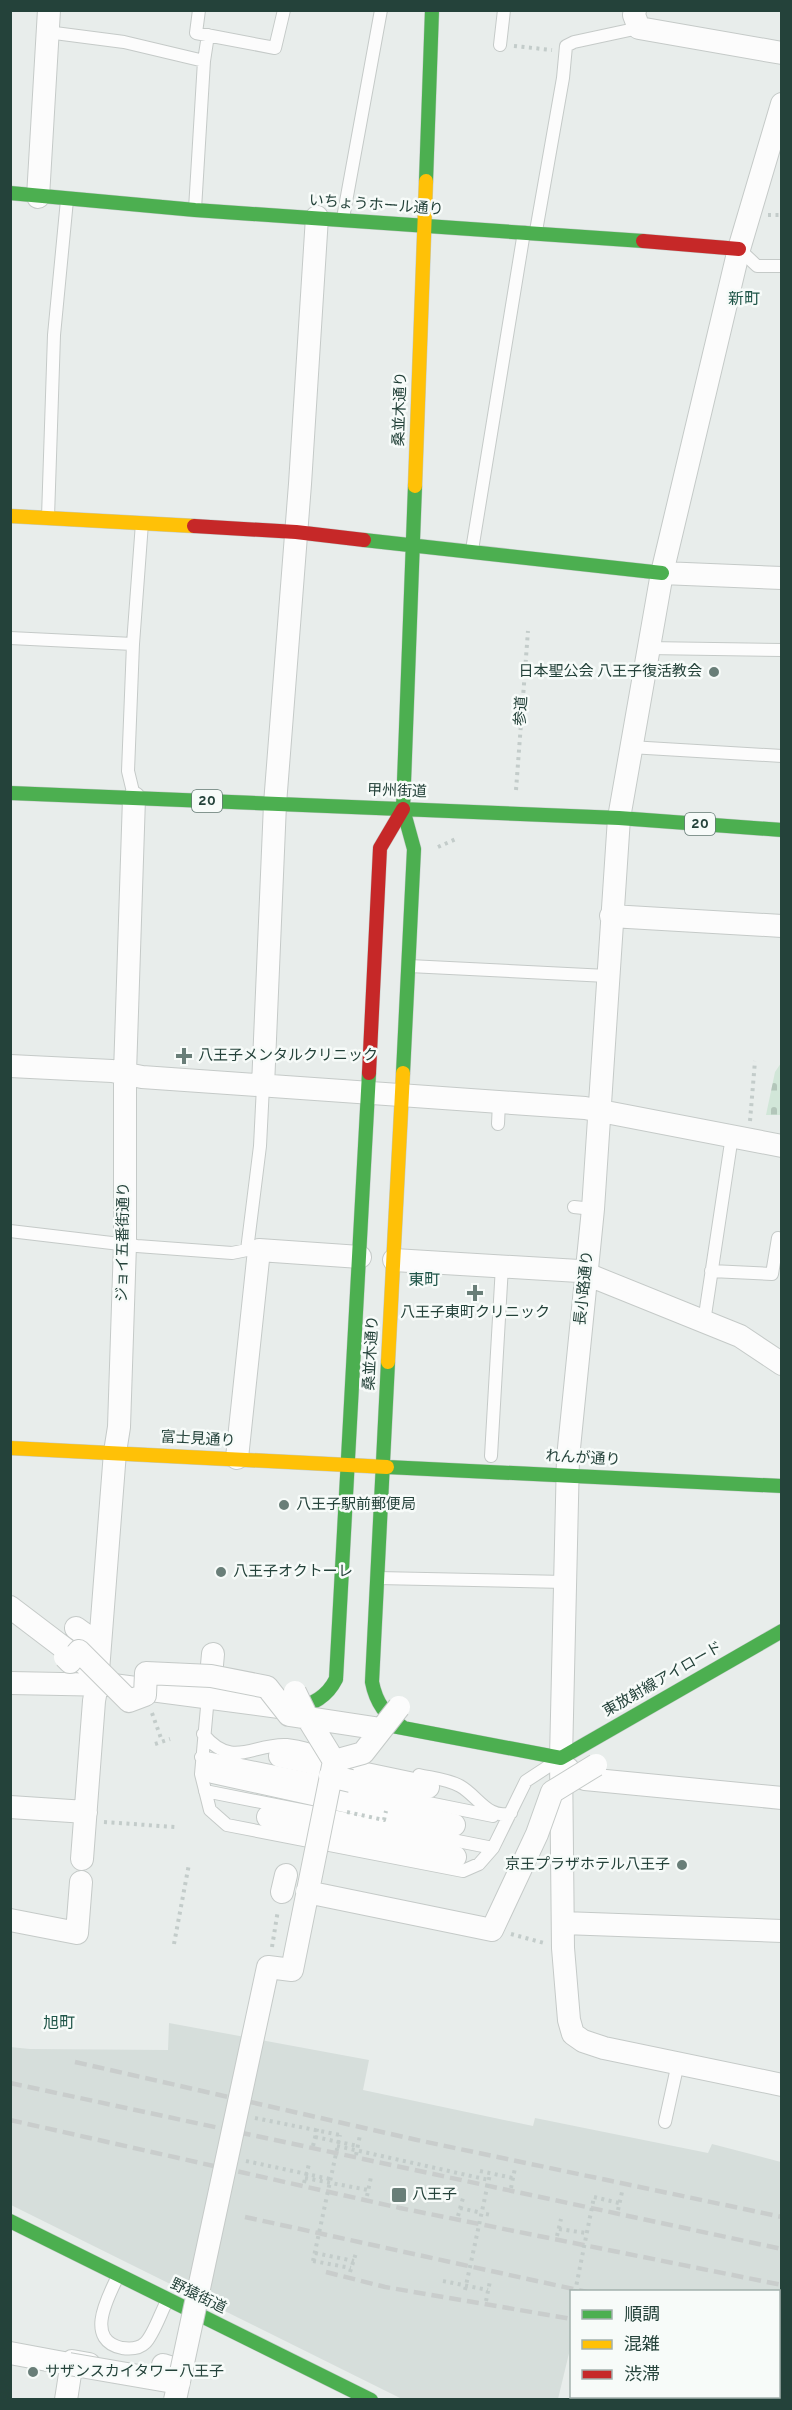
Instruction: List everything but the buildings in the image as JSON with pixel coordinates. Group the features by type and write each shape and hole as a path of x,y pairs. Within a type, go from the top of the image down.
{"main road":[{"name":"桑並木通り","path":"432,10 403,809 414,849 376,1578 374,1691 383,1712 561,1758"},
{"name":"いちょうホール通り","path":"10,193 195,210 530,232 739,249"},
{"path":"10,516 296,532 663,573"},
{"name":"甲州街道","path":"10,793 619,818 782,830"},
{"name":"桑並木通り","path":"350,1724 336,1679 381,848 403,809"},
{"name":"富士見通り","path":"10,1448 383,1465"},
{"name":"れんが通り","path":"383,1465 490,1463 568,1475 782,1486"},
{"name":"東放射線アイロード","path":"561,1758 782,1631"},
{"path":"299,1706 316,1702 331,1689 336,1679"},
{"path":"350,1724 401,1718"},
{"name":"野猿街道","path":"10,2221 371,2400"}],"street":[{"path":"637,19 782,53"},
{"path":"38,197 48,21"},
{"name":"長小路通り","path":"678,2063 583,2041 573,2034 569,2020 563,1948 561,1758 568,1475 587,1275 583,1208 599,1110 619,818 630,747 663,573 739,249 782,104"},
{"path":"263,1086 275,804 317,217"},
{"path":"663,573 782,578"},
{"name":"ジョイ五番街通り","path":"82,1859 94,1701 84,1656 119,1427 124,1244 125,1073 134,798"},
{"path":"611,916 782,926"},
{"path":"10,1066 402,1096 498,1113 599,1110 782,1146"},
{"path":"237,1458 253,1250 360,1257"},
{"path":"393,1260 579,1271 740,1336 782,1364"},
{"path":"10,1606 84,1656 145,1684 211,1676"},
{"path":"84,1656 129,1701 145,1684"},
{"path":"10,1683 84,1656 267,1687 289,1715 299,1706 350,1724 401,1718"},
{"path":"171,2385 237,2114 268,1967 292,1971 307,1892 308,1834 315,1805 338,1773 354,1757 363,1753 350,1724"},
{"path":"338,1773 350,1724"},
{"path":"280,1756 428,1787"},
{"path":"561,1758 571,1774 585,1779 782,1798"},
{"path":"307,1892 492,1930 526,1824 552,1792 596,1766"},
{"path":"206,1773 454,1825"},
{"path":"315,1805 347,1812"},
{"path":"10,1807 86,1816"},
{"path":"268,1816 455,1857"},
{"path":"308,1834 343,1841"},
{"path":"10,1920 77,1933 81,1882"},
{"path":"563,1923 782,1931"},
{"path":"678,2063 782,2085"},
{"path":"10,2353 71,2358 171,2385"},
{"path":"65,2400 71,2358"},
{"path":"65,2400 72,2361 169,2379 171,2385"}],"lane":[{"path":"199,10 196,33 275,48 284,10"},
{"path":"343,219 381,10"},
{"path":"500,45 504,10"},
{"path":"472,551 530,232 563,78 564,51 566,46 574,42 637,19"},
{"path":"48,21 204,61"},
{"path":"195,210 204,61 208,35"},
{"path":"48,518 54,335 67,200"},
{"path":"739,249 757,266 782,266"},
{"path":"134,798 128,771 133,644 142,522"},
{"path":"10,638 133,644"},
{"path":"647,648 782,650"},
{"path":"630,747 782,756"},
{"path":"408,966 608,976"},
{"path":"10,1231 232,1253 253,1250 263,1086"},
{"path":"704,1322 711,1271 740,1138"},
{"path":"364,1177 375,1220"},
{"path":"711,1271 772,1274 778,1238 782,1239"},
{"path":"490,1463 502,1266"},
{"path":"374,1377 389,1342"},
{"path":"376,1578 565,1582"},
{"path":"211,1676 203,1734 206,1773 210,1810 227,1825 463,1871 479,1864 493,1848 526,1824"},
{"path":"203,1734 220,1750 241,1754 286,1745 447,1781 473,1795 491,1812 526,1824"},
{"path":"526,1824 526,1781 561,1758"},
{"path":"206,1773 498,1818 504,1817 526,1824"},
{"path":"206,1773 493,1848"},
{"path":"665,2122 678,2063"},
{"path":"118,2275 102,2312 101,2326 106,2339 120,2347 134,2349 145,2343 167,2300"}],"path":[{"path":"500,45 564,51"},
{"name":"参道","path":"516,790 528,631"},
{"path":"433,850 452,839"},
{"path":"740,1138 755,1061"},
{"path":"145,1684 162,1741"},
{"path":"155,1744 170,1739"},
{"path":"347,1812 384,1820 386,1811"},
{"path":"86,1816 175,1827"},
{"path":"174,1944 189,1864"},
{"path":"268,1967 284,1883"},
{"path":"508,1934 563,1948"},
{"path":"237,2114 340,2135 313,2261 350,2270 356,2253"},
{"path":"313,2146 318,2125"},
{"path":"356,2155 360,2135"},
{"path":"315,2137 489,2180"},
{"path":"338,2144 358,2146"},
{"path":"240,2160 368,2190"},
{"path":"309,2164 305,2180 330,2181"},
{"path":"511,2188 515,2168"},
{"path":"480,2171 513,2178"},
{"path":"466,2288 486,2214 490,2174"},
{"path":"367,2196 371,2177"},
{"path":"618,2210 622,2192"},
{"path":"575,2290 594,2197 620,2203"},
{"path":"458,2216 463,2198"},
{"path":"460,2208 486,2214"},
{"path":"557,2236 561,2219"},
{"path":"559,2229 586,2233"},
{"path":"315,2253 354,2261"},
{"path":"442,2281 466,2288 488,2290"},
{"path":"486,2301 490,2281"}],"shaded area":[{"path":"169,2023 369,2060 363,2090 533,2126 535,2118 708,2153 712,2144 781,2162 781,2388 780,2290 570,2290 570,2349 558,2399 402,2399 11,2205 10,2047 168,2050"}],"green space":[{"path":"781,1063 781,1115 766,1115 775,1072"}],"railway":[{"path":"75,2062 417,2140 782,2217"},
{"path":"10,2083 782,2249"},
{"path":"10,2120 400,2208 782,2285"},
{"path":"245,2217 578,2290"},
{"path":"326,2272 385,2287 570,2319"}],"traffic: fast":[{"path":"426,181 432,10"},
{"path":"10,193 195,210 643,241"},
{"path":"403,1073 414,849 403,809 415,486"},
{"path":"364,540 662,573"},
{"path":"10,793 619,818 782,830"},
{"path":"294,1709 319,1699 336,1679 369,1073"},
{"path":"388,1362 372,1682 383,1708 404,1728"},
{"path":"387,1467 782,1486"},
{"path":"382,1724 561,1758 782,1631"},
{"path":"10,2221 371,2400"}],"traffic: slow":[{"path":"415,486 426,181"},
{"path":"10,516 194,526"},
{"path":"388,1362 403,1073"},
{"path":"10,1448 387,1467"}],"traffic: jam":[{"path":"643,241 739,249"},
{"path":"194,526 296,532 364,540"},
{"path":"369,1073 380,848 403,809"}],"place":[{"name":"日本聖公会 八王子復活教会","path":"714,672"},
{"name":"八王子メンタルクリニック","path":"184,1056"},
{"name":"八王子東町クリニック","path":"475,1293"},
{"name":"八王子駅前郵便局","path":"284,1505"},
{"name":"八王子オクトーレ","path":"221,1572"},
{"name":"京王プラザホテル八王子","path":"682,1865"},
{"name":"八王子","path":"399,2195"},
{"name":"サザンスカイタワー八王子","path":"33,2372"}],"district":[{"name":"新町","path":"744,300"},
{"name":"東町","path":"424,1281"},
{"name":"旭町","path":"59,2024"}]}
